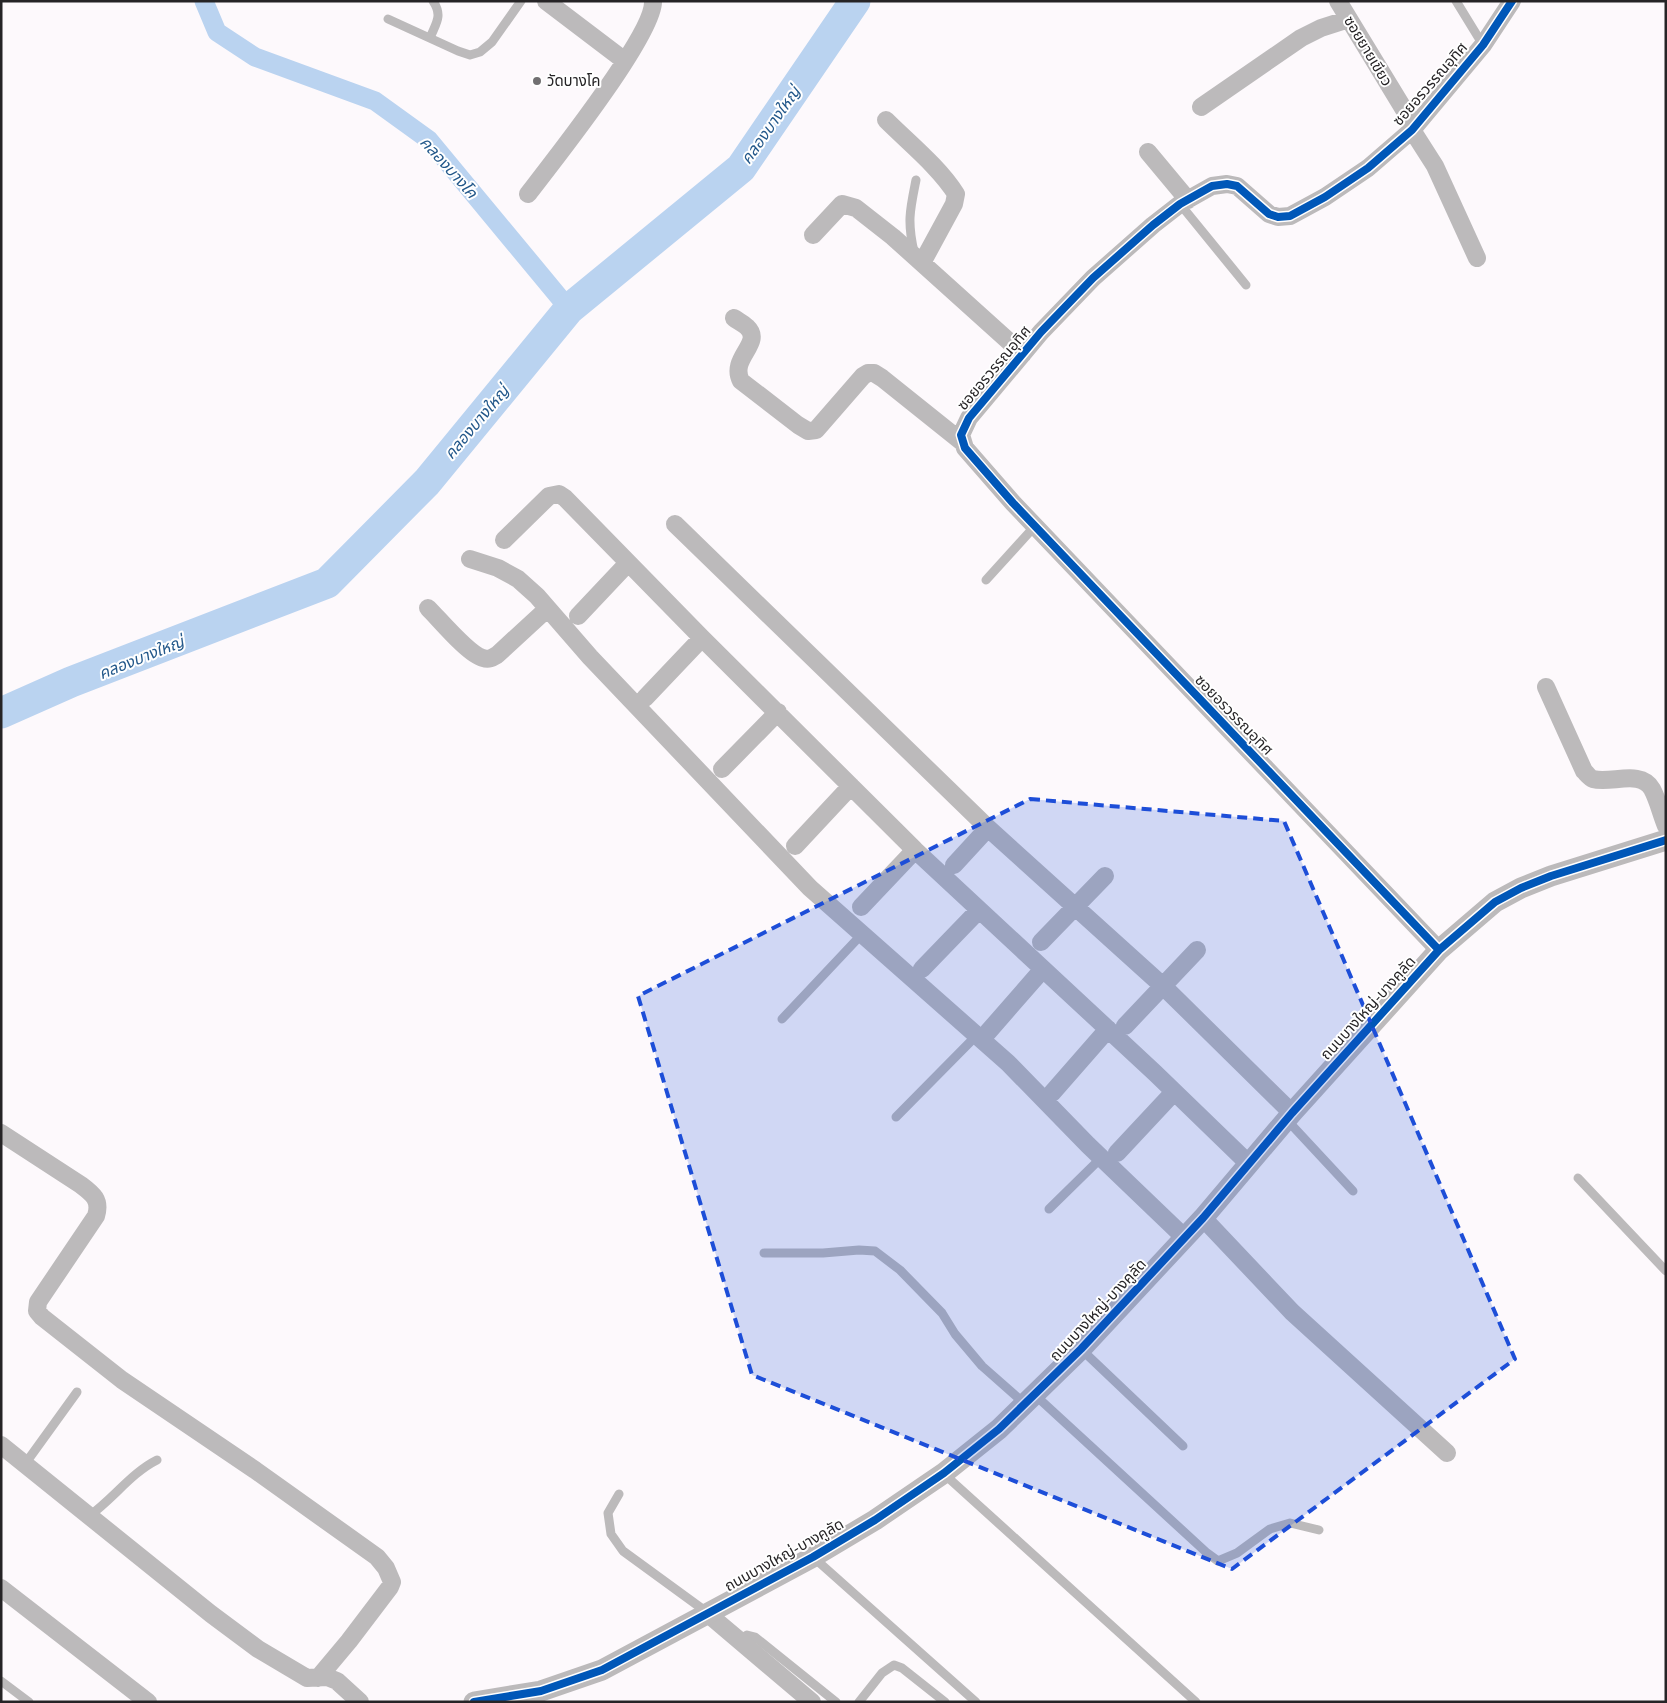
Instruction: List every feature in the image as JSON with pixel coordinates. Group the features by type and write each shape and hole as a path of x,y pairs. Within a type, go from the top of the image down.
{"street":[{"path":"546,1 625,61"},
{"path":"528,194 625,61 649,19 654,8 653,1"},
{"name":"ซอยยายเขียว","path":"1338,1 1435,166 1478,258"},
{"name":"ซอยอรวรรณอุทิศ","path":"1439,950 1035,526 965,448 961,435 969,418 1041,332 1093,278 1153,225 1184,202 1212,186 1227,184 1237,186 1269,214 1278,217 1290,216 1325,197 1368,168 1413,128 1483,45 1512,1"},
{"path":"1201,107 1301,38 1322,28 1349,19"},
{"path":"886,120 937,171 956,194 954,204 919,260"},
{"path":"1148,152 1184,202"},
{"path":"813,234 834,210 842,204 856,208 919,260 1023,354"},
{"path":"734,318 748,328 752,336 750,344 738,366 738,374 741,380 808,431 816,430 863,376 868,373 874,373 962,442"},
{"path":"504,540 549,496 559,494 565,498 702,638 915,850 1108,1029 1248,1164"},
{"path":"675,524 988,828 1164,987 1289,1116"},
{"path":"470,559 498,568 518,579 810,888 982,1034 1008,1063 1109,1156 1185,1238"},
{"path":"578,616 628,563"},
{"path":"428,608 469,650 480,658 489,659 498,655 548,609"},
{"path":"646,698 702,638"},
{"path":"1546,687 1584,772 1591,779 1633,778 1644,781 1652,788 1666,826"},
{"path":"722,770 778,712"},
{"path":"795,846 851,786"},
{"path":"954,866 988,828"},
{"name":"ถนนบางใหญ่-บางคูลัด","path":"474,1702 541,1690 602,1670 813,1557 874,1520 944,1473 999,1429 1081,1349 1203,1218 1289,1116 1439,950 1495,902 1521,888 1551,876 1666,840"},
{"path":"862,907 915,850"},
{"path":"1041,942 1105,876"},
{"path":"922,969 979,910"},
{"path":"1126,1026 1197,950"},
{"path":"982,1034 1043,969"},
{"path":"1052,1092 1108,1029"},
{"path":"1109,1156 1174,1092"},
{"path":"1,1133 80,1185 97,1199 98,1209 96,1216 38,1302 38,1311 42,1317 122,1380 255,1470 377,1557 386,1568 392,1582 390,1587 318,1678"},
{"path":"1203,1218 1292,1312 1447,1453"},
{"path":"1,1445 211,1614 258,1649 307,1678 327,1677 337,1681 360,1702"},
{"path":"1,1588 148,1702"},
{"path":"708,1614 812,1702"}],"lane":[{"path":"430,38 439,16 438,8 433,1"},
{"path":"388,19 470,55 480,52 492,42 521,1"},
{"path":"1456,1 1483,45"},
{"path":"916,180 910,208 909,224 919,260"},
{"path":"1184,202 1246,285"},
{"path":"986,580 1035,526"},
{"path":"782,1019 863,933"},
{"path":"896,1118 982,1034"},
{"path":"1289,1116 1353,1191"},
{"path":"1049,1209 1109,1156"},
{"path":"1578,1178 1666,1271"},
{"path":"764,1253 874,1251 900,1270 942,1313 955,1334 982,1366 1030,1400 1218,1561 1237,1554 1270,1529 1290,1523 1319,1530"},
{"path":"1081,1349 1183,1446"},
{"path":"26,1464 77,1392"},
{"path":"90,1516 143,1467 157,1460"},
{"path":"944,1473 1196,1702"},
{"path":"619,1494 608,1513 610,1534 623,1551 708,1614"},
{"path":"813,1557 976,1702"},
{"path":"738,1640 746,1635 755,1637 836,1702"},
{"path":"859,1702 882,1673 894,1665 902,1668 945,1702"},
{"path":"1,1681 28,1702"}],"highlighted area":[{"path":"1030,799 1284,821 1515,1359 1232,1569 752,1375 638,996"}],"waterway":[{"name":"คลองบางโค","path":"204,1 217,32 255,57 375,101 429,140 569,309"},
{"name":"คลองบางใหญ่","path":"1,713 71,682 327,583 427,482 569,309 741,168 855,1"}],"cycle path":[{"path":"1439,950 1013,503 965,448 961,435 969,418 1041,332 1093,278 1153,225 1180,204 1212,186 1227,184 1237,186 1269,214 1278,217 1290,216 1325,197 1368,168 1412,130 1483,45 1512,1"},
{"path":"474,1702 541,1691 602,1670 813,1557 875,1520 944,1473 999,1429 1081,1349 1203,1218 1292,1113 1439,950 1495,902 1521,888 1551,876 1666,840"}],"place":[{"name":"วัดบางโค","path":"537,81"}]}
